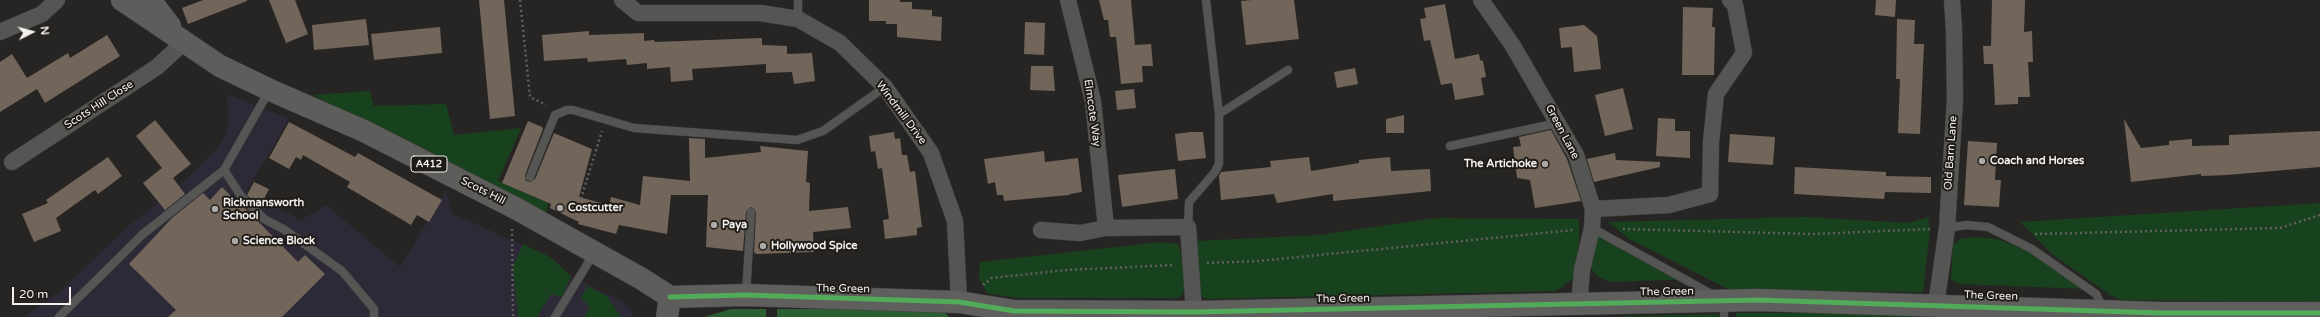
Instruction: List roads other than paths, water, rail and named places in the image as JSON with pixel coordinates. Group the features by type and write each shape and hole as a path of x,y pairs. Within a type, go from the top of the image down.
{"main road":[{"name":"Scots Hill","path":"122,0 183,43 220,66 270,90 364,130 567,236 595,252 669,307"},
{"name":"Scots Hill","path":"150,0 183,43"}],"street":[{"path":"0,32 42,14 57,0"},
{"name":"Windmill Drive","path":"622,0 638,13 760,13 798,19 840,43 885,87 931,154 955,221 959,302"},
{"name":"Elmcote Way","path":"1068,0 1093,101 1106,228"},
{"name":"Green Lane","path":"1481,0 1513,46 1576,155 1593,209 1592,228 1582,270 1579,304"},
{"path":"1593,209 1669,205 1710,194 1711,142 1716,94 1744,53 1735,5 1730,0"},
{"name":"Old Barn Lane","path":"1936,304 1946,228 1955,99 1952,0"},
{"name":"Scots Hill Close","path":"12,162 157,68 183,43"},
{"path":"1041,230 1080,233 1106,228 1188,227 1194,312"},
{"name":"The Green","path":"669,307 746,296 959,302 1011,314 1194,312 1416,313 1579,304 1724,309 1936,304 2161,313 2320,313"}],"lane":[{"path":"798,0 798,19"},
{"path":"1188,227 1189,202 1215,172 1219,164 1219,114 1206,0"},
{"path":"1219,114 1288,70"},
{"path":"530,177 555,115 560,112 573,110 634,128 797,140 823,131 885,87"},
{"path":"59,317 143,234 224,170 270,90"},
{"path":"1450,146 1558,123"},
{"path":"224,170 241,196 264,219 285,230 342,271 374,310 374,317"},
{"path":"746,296 751,212"},
{"path":"1946,228 1966,225 1988,227 2032,249 2096,294 2104,310"},
{"path":"1592,228 1724,309"},
{"path":"555,317 595,252"}],"place":[{"name":"Coach and Horses","path":"1982,161"},
{"name":"The Artichoke","path":"1545,164"},
{"name":"Costcutter","path":"560,208"},
{"name":"Rickmansworth School","path":"215,209"},
{"name":"Paya","path":"714,225"},
{"name":"Science Block","path":"235,241"},
{"name":"Hollywood Spice","path":"763,246"}]}
